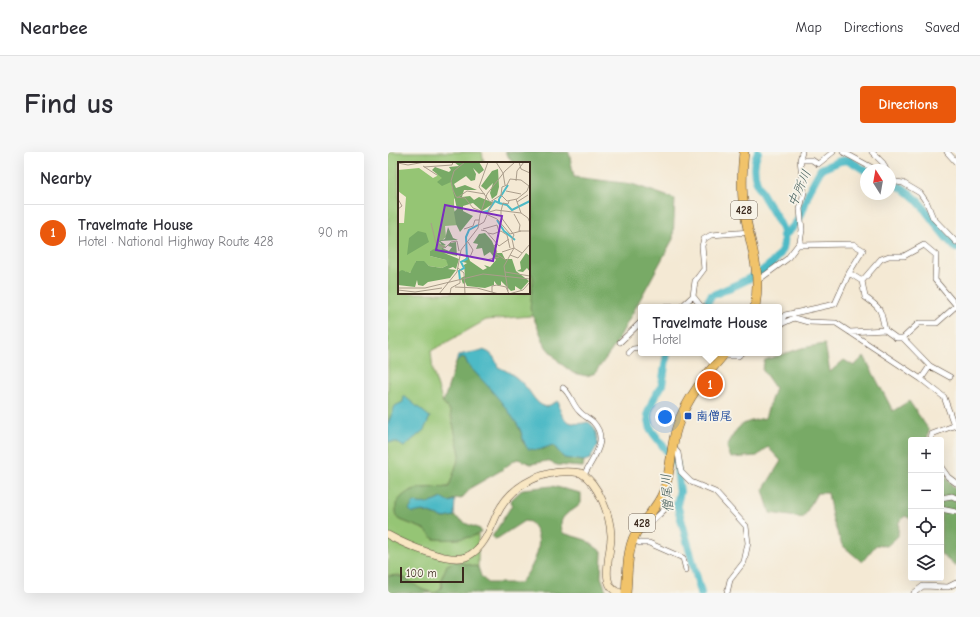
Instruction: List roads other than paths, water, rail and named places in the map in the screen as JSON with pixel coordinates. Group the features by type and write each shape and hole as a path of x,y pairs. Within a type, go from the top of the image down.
{"highway":[{"name":"428","path":"744,152 742,192 757,274 755,304"},
{"name":"428","path":"626,593 629,556 638,529 663,494 670,469 676,427 698,387 723,356"}],"street":[{"path":"757,274 787,259 799,245 802,230 800,209 804,192 800,160 802,152"},
{"path":"800,160 812,160 818,164 833,152"},
{"path":"843,152 865,164"},
{"path":"872,152 884,164"},
{"path":"947,152 956,162"},
{"path":"896,182 903,183 920,193 927,203 933,218 954,236 956,242"},
{"path":"684,304 693,296 695,281 704,266 702,246 704,239 711,235 750,232"},
{"path":"782,320 785,315 835,304 849,273 863,250 853,244 799,245"},
{"path":"850,332 885,330 896,338 903,338 919,323 933,323 941,321 956,305 935,280 936,255 924,245 904,256 889,256 881,259 862,281"},
{"path":"849,273 862,281 865,297 874,302 881,312 885,330"},
{"path":"693,296 699,304"},
{"path":"782,323 794,318 808,322 836,323 921,379 944,397 955,425 932,434 932,437"},
{"path":"620,342 638,325"},
{"path":"903,338 930,366 950,377"},
{"path":"628,353 632,349 638,348"},
{"path":"921,379 930,366"},
{"path":"563,388 569,394 579,412 590,419 598,429 600,442 599,449 584,475"},
{"path":"672,452 678,453 681,472 691,482 715,492 746,526 748,542 744,562 730,580 727,593"},
{"path":"944,471 948,477 956,483"},
{"path":"388,535 404,543 445,557 459,559 467,557 480,547 505,502 523,484 544,475 575,472 584,475 596,488 608,520 611,537 608,581 612,589 621,593"},
{"path":"944,498 956,498"},
{"path":"944,510 956,512"},
{"path":"634,540 640,543 649,543 683,558 686,570"},
{"path":"914,593 923,586 948,587 956,583"}],"water":[{"path":"482,350 493,356 498,367 509,372 518,379 542,406 546,407 558,401 560,410 565,419 571,423 580,424 588,422 593,426 596,432 598,445 590,459 584,461 564,458 553,445 539,450 528,449 519,427 494,393 468,365 465,358 462,357 456,362 458,356"},
{"path":"404,396 430,417 424,430 404,447 396,442 388,442 388,423 395,406 403,402"},
{"path":"442,498 449,502 455,500 454,516 445,518 423,511 413,513 409,510 414,502 428,503"}],"waterway":[{"name":"僧尾川","path":"707,304 711,296 763,271 777,258 784,245 783,233 778,221 757,182 754,167 758,152"},
{"name":"中所川","path":"783,236 799,219 810,190 821,169 840,161 849,160 860,167"},
{"name":"中所川","path":"896,185 911,194 919,202 947,239 956,248"},
{"name":"僧尾川","path":"667,356 662,385 653,400 648,413 651,430 676,463 680,492 677,504 701,593"}],"place":[{"name":"Travelmate House","path":"710,384"},
{"name":"南僧尾","path":"688,416"}]}
